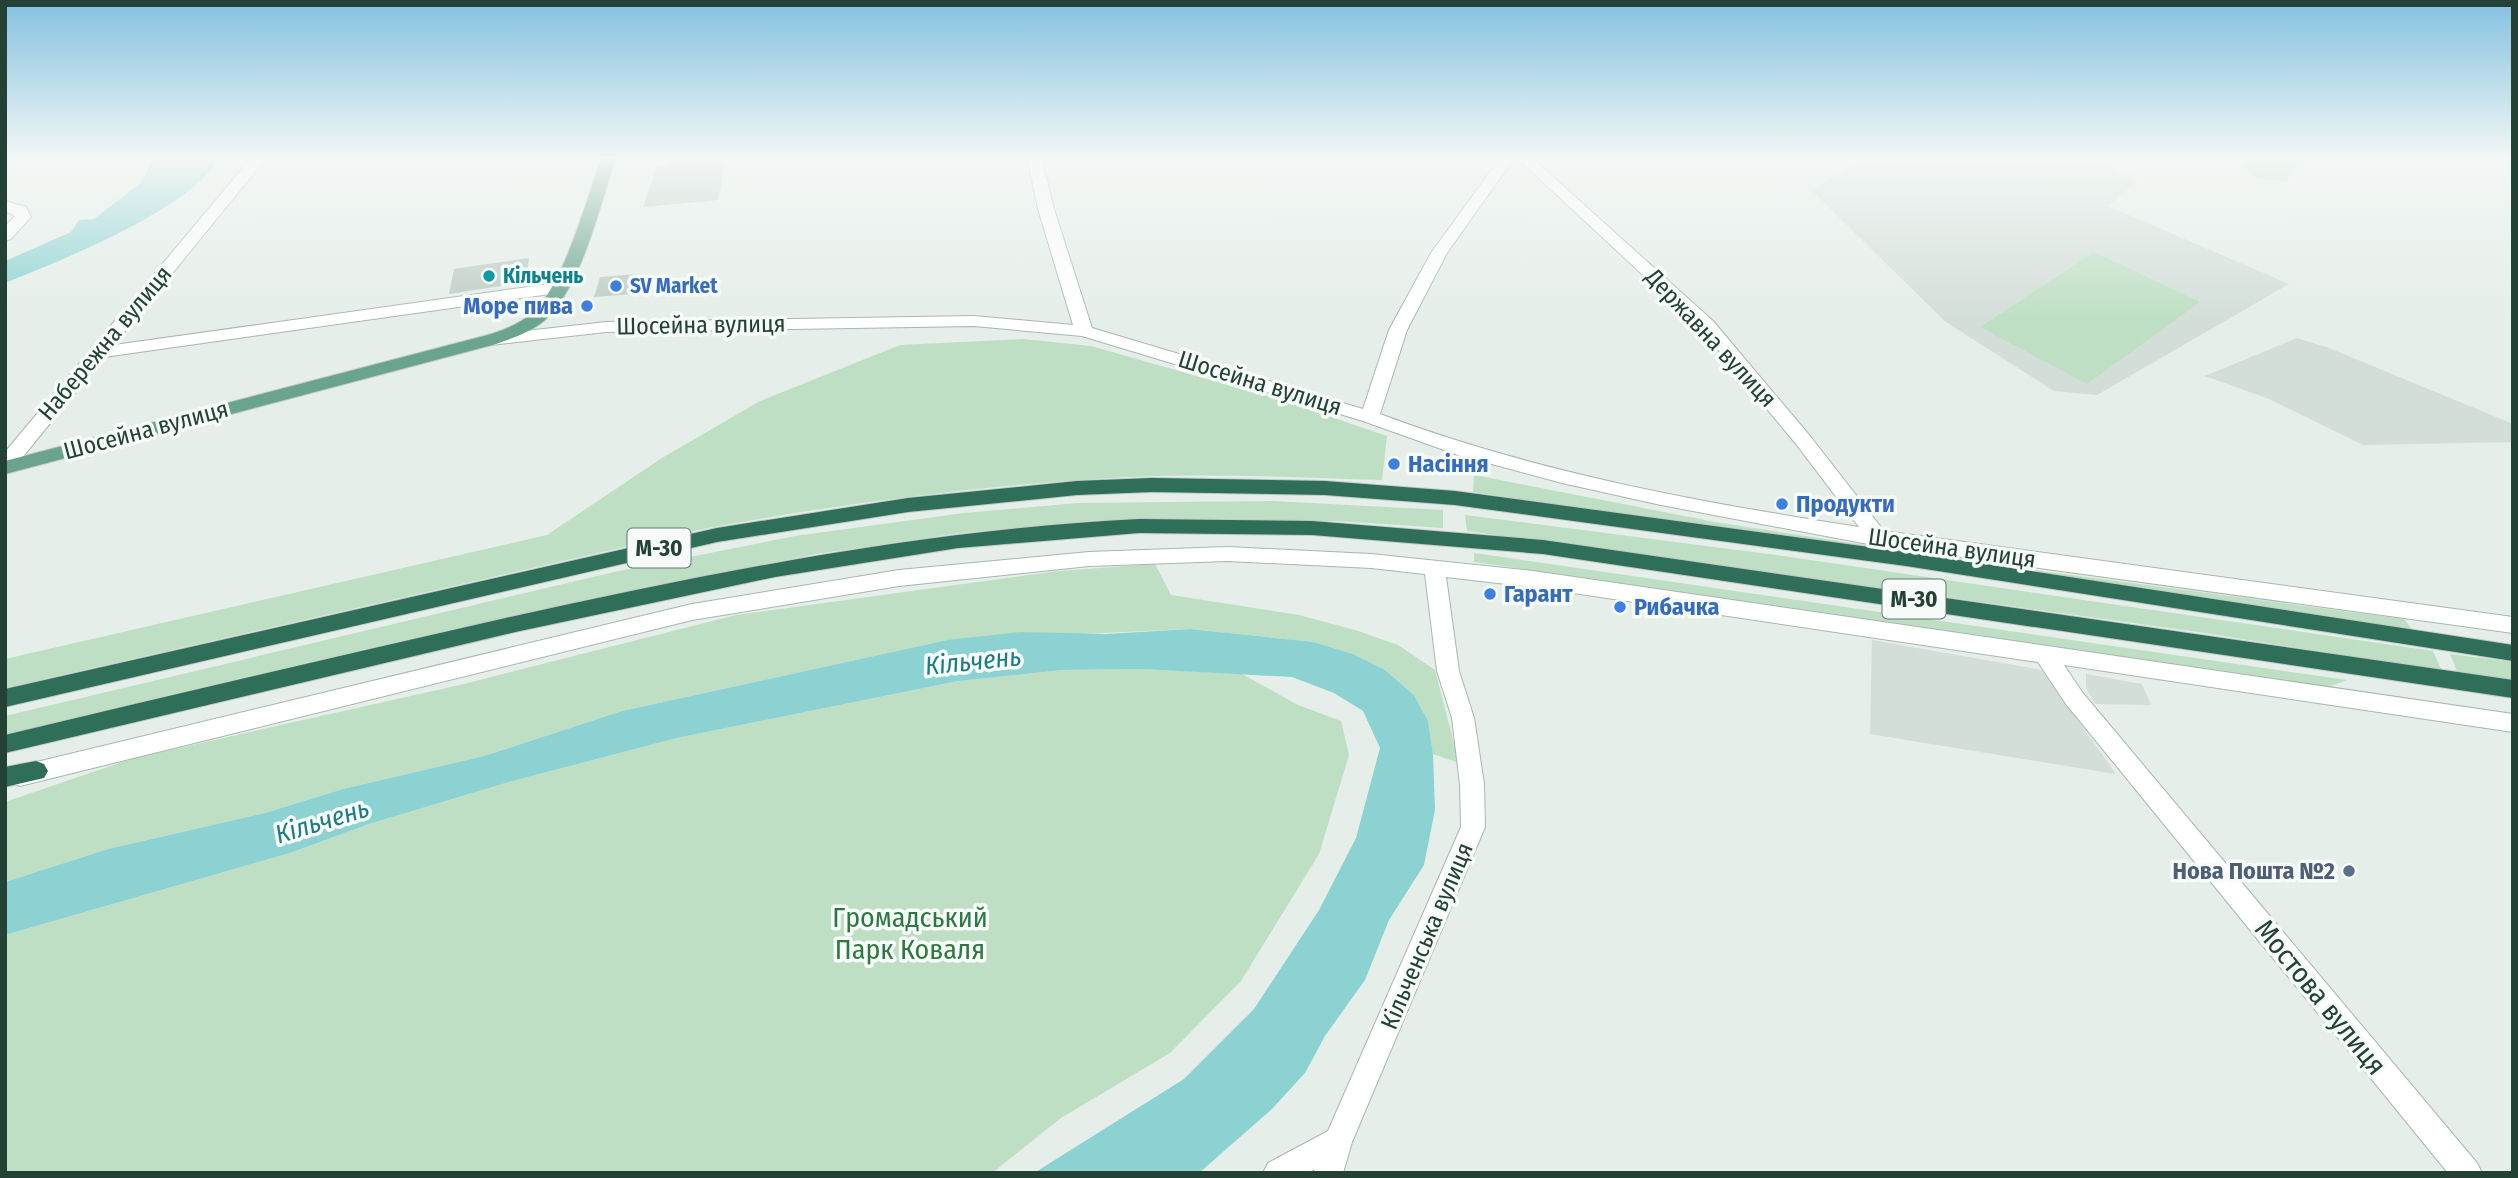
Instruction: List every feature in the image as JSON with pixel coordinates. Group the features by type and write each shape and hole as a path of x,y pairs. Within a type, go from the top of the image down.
{"highway":[{"name":"М-30","path":"5,698 717,536 908,505 1077,488 1152,485 1325,488 1455,498 1906,559 2513,653"},
{"name":"М-30","path":"5,744 547,617 828,558 1003,535 1151,526 1312,528 1420,534 1530,546 2513,689"}],"main road":[{"path":"490,340 521,329 542,313 557,288 587,212"},
{"name":"Шосейна вулиця","path":"5,466 490,340"}],"street":[{"path":"5,236 23,217 21,212"},
{"name":"Набережна вулиця","path":"5,466 214,212"},
{"path":"1047,212 1084,331"},
{"path":"1370,417 1384,382 1398,330 1433,264 1469,212"},
{"name":"Державна вулиця","path":"1583,212 1707,325 1803,440 1879,539"},
{"path":"96,353 557,288"},
{"name":"Шосейна вулиця","path":"490,340 606,327 804,322 974,321 1084,331 1370,417 1415,436 1534,472 1879,539 2513,625"},
{"path":"5,779 692,612 899,578 1089,559 1227,554 1303,556 1434,567 1842,623 2046,656 2513,723"},
{"name":"Кільченська вулиця","path":"1328,1173 1338,1141 1454,877 1473,827 1472,784 1463,718 1448,671 1434,567"},
{"name":"Мостова вулиця","path":"2046,656 2074,698 2467,1173"},
{"path":"1278,1173 1338,1141"}],"shaded area":[{"path":"1833,212 2122,212 2289,284 2097,395 2054,391 1946,322"},
{"path":"2297,338 2329,348 2513,424 2513,442 2363,445 2269,399 2205,376"},
{"path":"1872,640 2042,670 2116,774 1870,734"},
{"path":"2086,674 2142,684 2151,705 2095,704 2086,688"}],"green space":[{"path":"2094,252 2200,302 2087,384 1980,327"},
{"path":"1023,339 1091,346 1284,401 1387,436 1382,480 1155,476 986,488 819,509 708,528 5,688 5,659 547,535 662,458 760,401 900,345"},
{"path":"1474,475 1715,522 1981,563 2404,619 2414,632 1473,492"},
{"path":"1273,501 1443,510 1443,528 1337,521 1101,520 961,533 816,554 589,599 5,737 5,716 614,572 795,536 964,513 1078,503"},
{"path":"1465,515 1776,555 2433,651 2442,671 2205,633 1467,531"},
{"path":"1474,553 2347,680 2328,687 1474,562"},
{"path":"1155,564 1171,595 1299,615 1398,645 1435,670 1459,763 1433,754 1428,721 1414,695 1385,670 1353,654 1314,642 1190,629 947,640 622,711 484,756 343,789 265,813 108,849 5,882 5,802 134,758 464,684 736,615 1059,571"},
{"path":"2450,654 2513,662 2513,681 2458,674"},
{"name":"Громадський Парк Коваля","path":"1141,669 1242,674 1298,705 1341,721 1349,755 1319,854 1241,981 1170,1053 1061,1118 992,1173 5,1173 5,935 290,853 369,824 509,782 677,738 958,681 1063,670"}],"water":[{"path":"103,212 157,212 90,247 5,283 5,261 71,232 79,220 94,219"},
{"path":"1190,629 1314,642 1353,654 1385,670 1414,695 1428,721 1433,754 1435,810 1424,865 1389,920 1365,980 1325,1036 1305,1073 1272,1109 1199,1173 1034,1173 1184,1079 1254,1009 1319,910 1356,838 1380,748 1363,711 1334,693 1292,677 1141,669 1063,670 958,681 677,738 509,782 369,824 290,853 5,935 5,882 108,849 265,813 343,789 484,756 622,711 947,640 1020,632 1106,634"}],"building":[{"name":"Кільчень","path":"529,258 526,282 449,294 454,269"},
{"name":"SV Market","path":"637,274 631,294 594,297 600,277"}],"place":[{"name":"Кільчень","path":"489,276"},
{"name":"SV Market","path":"616,286"},
{"name":"Море пива","path":"587,306"},
{"name":"Насіння","path":"1394,464"},
{"name":"Продукти","path":"1782,504"},
{"name":"Гарант","path":"1490,594"},
{"name":"Рибачка","path":"1620,607"},
{"name":"Нова Пошта №2","path":"2349,871"}]}
